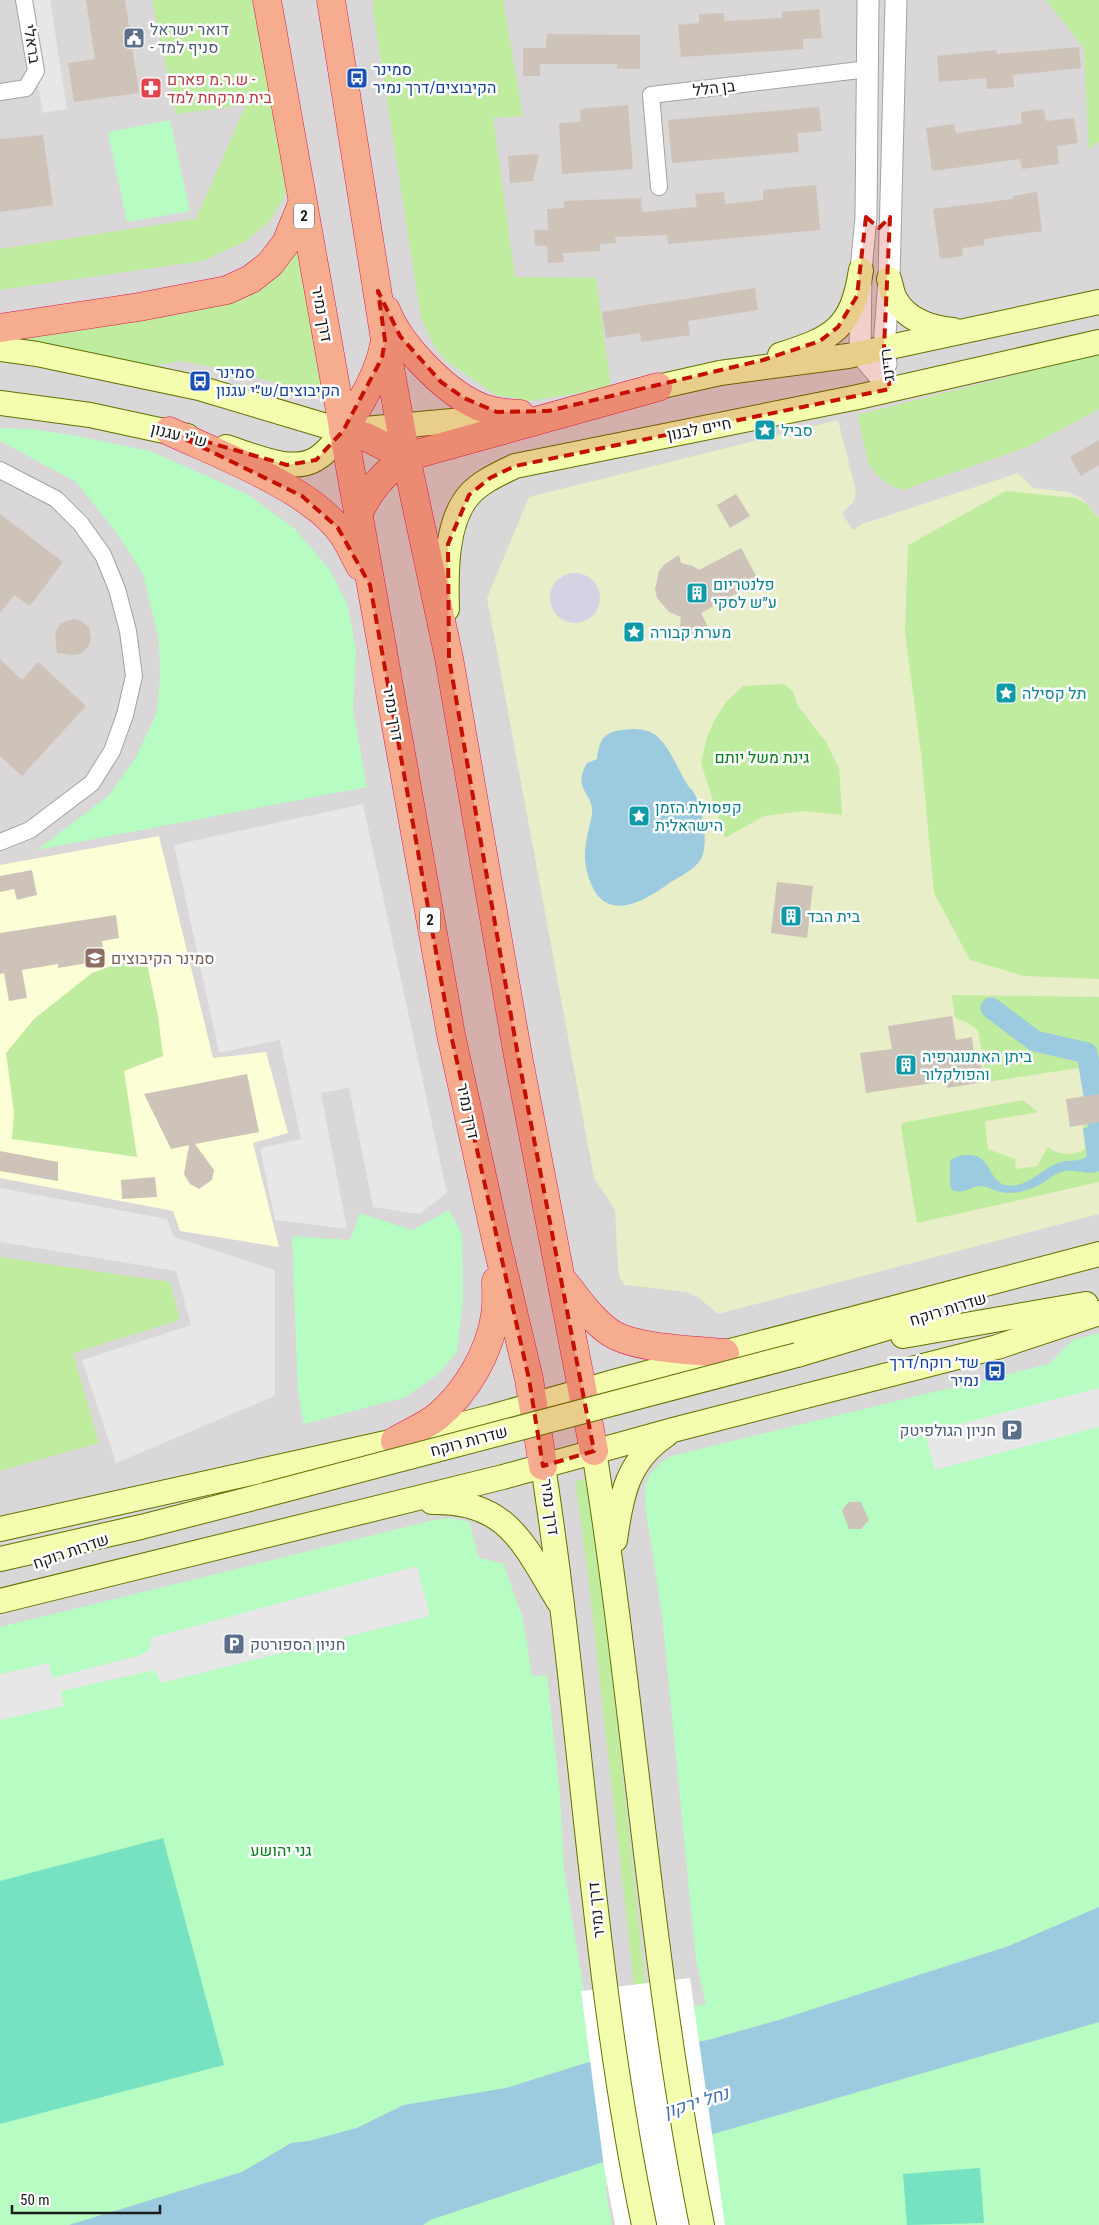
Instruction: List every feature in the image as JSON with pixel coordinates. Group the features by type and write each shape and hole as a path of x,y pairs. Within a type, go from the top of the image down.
{"highway":[{"name":"דרך נמיר","path":"267,0 451,1035 529,1379 544,1466"},
{"path":"331,0 400,426 449,658 518,1056 594,1451"},
{"path":"0,328 139,307 227,290 251,279 270,264 286,243 302,204"},
{"path":"378,290 387,314 400,336 441,382 484,409 520,414"},
{"path":"385,340 377,370 363,399 343,431 366,437 406,457"},
{"path":"358,515 364,500 381,478 406,457 658,387"},
{"path":"169,431 302,496 327,516 338,528 370,585"},
{"path":"394,1441 438,1416 454,1399 481,1359 495,1314 497,1244"},
{"path":"560,1277 592,1317 610,1332 641,1343 725,1353"}],"main road":[{"path":"0,349 37,354 199,388 343,431 400,426 548,411 720,373 820,341 838,327 851,311 857,296 861,270"},
{"path":"889,279 895,299 912,317 937,328 968,331"},
{"path":"720,373 848,356 1099,302"},
{"name":"חיים לבנון","path":"449,658 446,580 448,544 459,513 469,495 490,478 515,466 890,389 1099,342"},
{"name":"ש''י עגנון","path":"0,403 90,415 169,431 287,465 298,466 316,460 327,451 343,431"},
{"path":"0,1529 394,1441 1099,1254"},
{"name":"שדרות רוקח","path":"0,1559 141,1527 797,1355 1099,1264"},
{"name":"שדרות רוקח","path":"797,1355 1099,1302"},
{"path":"0,1600 403,1503 673,1430 997,1347 1099,1313"},
{"path":"614,1597 614,1550 619,1509 626,1484 640,1456 654,1443 673,1430"},
{"path":"594,1451 668,2012 692,2176 702,2225"},
{"name":"דרך נמיר","path":"544,1466 564,1609 608,2022 644,2225"},
{"path":"403,1503 448,1502 469,1505 492,1514 504,1522 518,1536 564,1609"},
{"name":"שדרות רוקח","path":"0,1576 141,1527"}],"street":[{"name":"בראלי","path":"0,92 26,88 36,71 24,0"},
{"name":"רדינג","path":"868,0 866,217 861,270 860,353 890,389"},
{"name":"רדינג","path":"890,389 884,348 889,279 896,0"},
{"name":"בן הלל","path":"659,187 652,95 868,69"},
{"path":"866,217 872,224 881,227 890,217"},
{"path":"0,470 56,499 81,524 103,555 118,589 126,623 134,676 125,715 112,751 92,784 30,830 0,842"}],"highlighted area":[{"path":"866,217 879,228 890,217 884,348 890,389 515,466 490,478 469,495 448,544 449,658 518,1056 594,1451 543,1466 529,1379 451,1035 370,585 338,528 302,496 169,431 287,465 316,460 343,431 382,358 385,340 378,291 400,336 441,382 464,398 497,412 548,411 763,360 820,341 838,327 857,296"}],"shaded area":[{"path":"0,0 1099,0 1099,2225 0,2225"},
{"path":"24,0 50,0 67,109 43,113"},
{"path":"570,573 580,573 593,580 600,593 600,603 593,616 580,623 570,623 561,619 554,612 550,603 550,593 554,584 561,577"},
{"path":"363,804 447,1193 419,1214 373,1207 349,1088 321,1093 347,1229 275,1220 260,1148 301,1139 280,1040 219,1053 174,845"},
{"name":"סמינר הקיבוצים","path":"159,836 213,1058 266,1052 288,1133 253,1143 279,1247 180,1231 173,1211 0,1178 0,865"},
{"path":"0,1188 167,1219 174,1237 275,1270 275,1396 116,1463 82,1360 191,1325 176,1271 0,1242"},
{"name":"חניון הגולפיטק","path":"1099,1388 1099,1427 935,1470 925,1433"},
{"name":"חניון הספורטק","path":"417,1566 430,1616 161,1683 155,1670 61,1691 64,1706 0,1720 0,1674 49,1663 52,1678 141,1655 149,1650 151,1638"}],"green space":[{"path":"152,0 257,0 288,191 269,222 244,242 203,261 0,290 0,249 196,219 246,105 176,114"},
{"path":"374,0 503,0 523,116 493,118 515,277 596,278 611,388 530,401 496,395 445,360 431,340 421,317 373,10"},
{"path":"1046,0 1099,0 1099,141 1089,150 1084,48"},
{"path":"170,120 190,211 127,222 108,132"},
{"path":"302,234 326,399 244,373 182,361 147,367 0,340 231,298"},
{"path":"1099,354 1099,409 1030,446 903,490 884,481 869,465 857,415"},
{"path":"838,420 856,491 854,501 842,514 853,530 862,524 1018,473 1033,488 1068,492 1083,499 1099,518 1099,1214 718,1314 699,1298 687,1292 624,1285 620,1278 615,1210 594,1178 487,598 529,497"},
{"path":"0,428 32,429 150,451 247,494 295,529 330,570 347,604 356,649 353,710 367,787 37,850 109,795 136,757 157,712 160,678 159,640 143,574 119,536 76,482 0,441"},
{"name":"תל קסילה","path":"1006,491 1076,498 1087,504 1099,519 1099,979 1024,976 970,960 934,893 921,753 905,633 908,545"},
{"name":"גינת משל יותם","path":"784,684 793,691 798,706 826,742 839,768 842,815 804,811 764,816 725,838 701,763 707,737 715,719 727,701 743,686"},
{"path":"145,954 158,1016 163,1056 124,1071 137,1157 12,1139 14,1112 6,1053 34,1019 92,973"},
{"path":"952,995 1099,997 1099,1065 987,1082 978,1030 968,1023 955,1018"},
{"path":"1023,1100 1038,1112 985,1121 988,1149 1015,1159 1016,1169 1037,1166 1048,1147 1066,1154 1076,1153 1085,1149 1083,1125 1099,1122 1099,1182 917,1223 901,1127 902,1123"},
{"path":"449,1210 462,1234 463,1299 457,1352 437,1375 406,1397 304,1424 298,1393 292,1236 350,1240 360,1213 412,1230"},
{"path":"0,1257 170,1282 180,1320 73,1353 99,1443 0,1471"},
{"name":"גני יהושע","path":"1099,1333 1099,1907 1009,1946 779,2020 708,2040 586,2063 506,2088 404,2105 357,2128 309,2141 291,2143 242,2172 69,2225 0,2225 0,1627 434,1520 450,1518 469,1522 479,1558 503,1563 523,1618 532,1676 547,1675 560,1795 564,1870 589,2022 706,2004 696,1961 662,1614 646,1512 645,1486 649,1475 660,1463 671,1456 1049,1364 1073,1340"},
{"path":"587,1479 599,1558 648,2009 637,2011 586,1559 575,1481"},
{"path":"163,1838 224,2065 0,2124 0,1881"},
{"path":"1099,2022 1099,2225 724,2225 715,2170 605,2186 612,2225 423,2225 430,2220 600,2163 661,2149"},
{"path":"980,2168 984,2223 907,2225 903,2174"}],"water":[{"path":"632,729 654,734 669,751 697,800 704,826 705,844 701,859 691,870 649,897 638,902 617,906 607,903 599,897 588,875 585,851 592,808 582,786 581,779 587,763 597,759 600,744 607,735 617,731"},
{"path":"1099,1126 1099,1171 1091,1173 1061,1172 1034,1187 1012,1193 982,1186 964,1191 952,1190 950,1185 950,1161 956,1157 965,1155 981,1159 999,1183 1013,1186 1027,1181 1054,1165 1087,1156 1083,1128"},
{"name":"נחל ירקון","path":"1099,1907 1099,2022 661,2149 600,2163 430,2220 423,2225 69,2225 242,2172 291,2143 309,2141 357,2128 404,2105 506,2088 586,2063 708,2040 779,2020 1009,1946"}],"pier":[{"path":"690,1978 725,2225 615,2225 604,2167 581,1991"}],"building":[{"path":"86,0 125,0 139,93 74,102 68,63 95,59"},
{"path":"819,9 822,38 803,39 803,49 681,57 678,25 699,23 699,14 724,13 724,21 782,18 782,12"},
{"path":"547,34 640,35 640,69 617,69 617,64 540,64 540,76 523,76 523,48 546,48"},
{"path":"1079,47 1081,68 1013,75 1014,87 987,89 986,78 939,82 937,56 996,50 997,54"},
{"path":"628,105 633,169 562,174 559,123 581,122 580,109"},
{"path":"819,107 822,131 797,133 799,152 672,163 668,120"},
{"path":"1044,109 1046,121 1074,118 1078,143 1057,146 1059,164 1022,169 1020,159 932,171 926,128 954,124 956,133 1022,124 1021,112"},
{"path":"43,135 53,205 0,212 0,139"},
{"path":"539,154 533,181 510,183 508,156"},
{"path":"816,185 820,230 668,244 667,235 615,237 616,243 600,244 600,251 563,253 564,262 548,263 547,246 535,246 534,230 548,230 547,209 564,208 564,201 641,198 642,212 697,207 695,194 724,192 725,204 763,200 763,190"},
{"path":"1037,192 1042,231 984,239 984,245 962,248 963,256 940,259 933,209 1013,199 1013,196"},
{"path":"755,288 758,310 688,321 690,335 641,342 640,333 606,338 602,312"},
{"path":"1099,440 1099,465 1081,476 1070,457"},
{"path":"736,494 750,516 730,528 717,505"},
{"path":"0,514 63,562 30,606 14,595 0,613"},
{"name":"פלנטריום ע״ש לסקי","path":"741,548 759,581 701,613 709,629 700,633 679,635 681,617 669,612 657,598 655,589 659,571 665,564 679,555 681,563 693,566 699,570"},
{"path":"73,619 79,620 89,627 91,640 89,646 80,654 57,653 55,632 61,623"},
{"path":"0,659 22,680 38,662 86,706 22,776 0,756"},
{"path":"32,870 37,895 17,900 14,889 0,892 0,876"},
{"name":"בית הבד","path":"777,882 813,886 807,938 771,933"},
{"path":"116,915 119,938 102,941 103,947 97,948 100,961 58,968 58,964 22,970 27,998 9,1001 4,973 0,974 0,933"},
{"name":"ביתן האתנוגרפיה והפולקלור","path":"952,1016 956,1040 972,1037 975,1063 981,1062 984,1082 947,1088 946,1081 866,1093 860,1053 892,1049 888,1026"},
{"path":"247,1074 259,1132 195,1144 214,1170 212,1180 199,1189 190,1184 184,1174 189,1145 171,1149 144,1094"},
{"path":"1099,1094 1099,1122 1070,1127 1066,1099"},
{"path":"0,1151 58,1162 58,1181 0,1171"},
{"path":"155,1177 157,1197 122,1199 121,1180"},
{"path":"849,1502 861,1502 869,1520 861,1529 849,1529 842,1510"}],"waterway":[{"path":"991,1008 1035,1041 1087,1053 1094,1095"},
{"path":"1098,1123 1099,1137"}],"place":[{"name":"דואר ישראל - סניף למד","path":"134,38"},
{"name":"סמינר הקיבוצים/דרך נמיר","path":"357,78"},
{"name":"ש.ר.מ פארם - בית מרקחת למד","path":"151,88"},
{"name":"סמינר הקיבוצים/ש״י עגנון","path":"200,381"},
{"name":"סביל","path":"765,430"},
{"name":"פלנטריום ע״ש לסקי","path":"697,593"},
{"name":"מערת קבורה","path":"634,632"},
{"name":"תל קסילה","path":"1006,693"},
{"name":"קפסולת הזמן הישראלית","path":"639,816"},
{"name":"בית הבד","path":"791,916"},
{"name":"סמינר הקיבוצים","path":"95,958"},
{"name":"ביתן האתנוגרפיה והפולקלור","path":"906,1065"},
{"name":"שד׳ רוקח/דרך נמיר","path":"995,1371"},
{"name":"חניון הגולפיטק","path":"1012,1430"},
{"name":"חניון הספורטק","path":"234,1644"}]}
